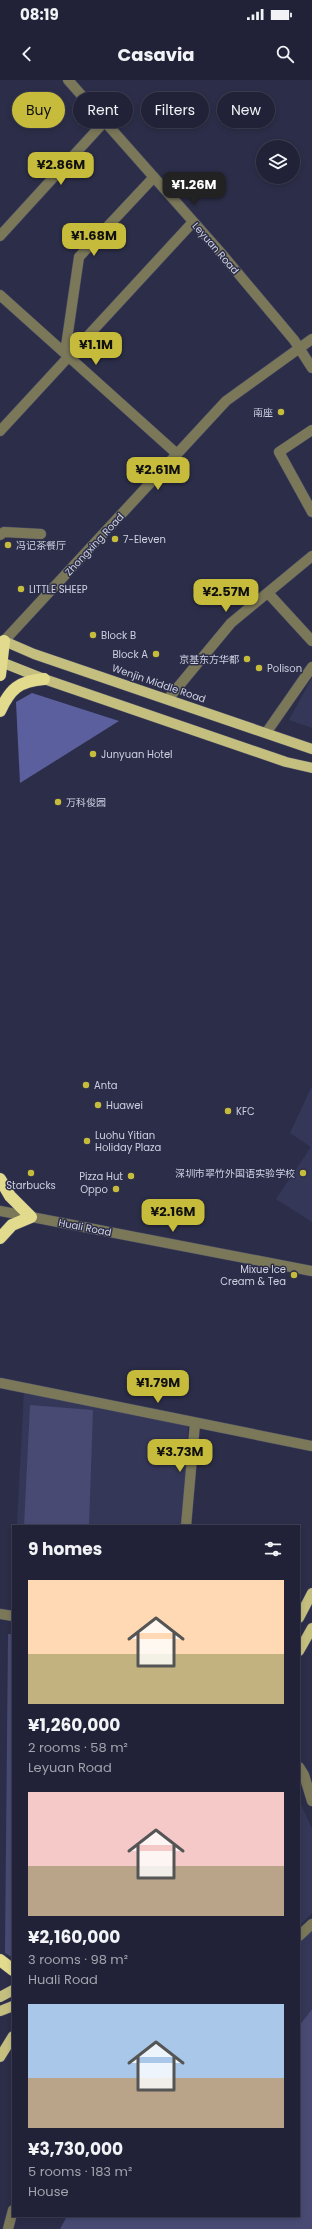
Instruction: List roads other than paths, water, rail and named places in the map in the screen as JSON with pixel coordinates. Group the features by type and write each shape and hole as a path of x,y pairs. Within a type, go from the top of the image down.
{"highway":[{"path":"0,675 1,641"},
{"path":"0,711 9,693 17,686 34,679 44,679"},
{"path":"0,1178 10,1196 31,1217 12,1225 0,1238"},
{"path":"0,1960 12,1969"}],"main road":[{"name":"Wenjin Middle Road","path":"1,641 34,654 312,749"},
{"path":"1,661 44,679 286,762 312,768"},
{"path":"300,1616 312,1593"},
{"path":"300,1649 312,1628"},
{"path":"0,1997 12,1991"},
{"path":"0,2011 12,2006"},
{"path":"0,2057 12,2038"}],"street":[{"name":"Leyuan Road","path":"68,80 79,92"},
{"path":"0,236 99,128"},
{"name":"Leyuan Road","path":"111,128 193,222 298,347 312,368"},
{"path":"67,354 79,257 154,177"},
{"path":"0,430 67,354 193,222"},
{"path":"0,295 177,454"},
{"name":"Zhongxing Road","path":"1,641 226,401 298,347 312,339"},
{"path":"312,430 279,452 312,512"},
{"path":"1,531 41,534"},
{"path":"168,699 231,623 312,556"},
{"path":"268,593 312,641"},
{"path":"266,733 312,667"},
{"path":"286,762 312,774"},
{"name":"Huali Road","path":"0,1211 312,1271"},
{"path":"0,1383 312,1446"},
{"path":"186,1525 195,1423"},
{"path":"0,1614 12,1616"},
{"path":"300,1769 304,1775 312,1801"},
{"path":"300,1935 312,1924"},
{"path":"8,2229 12,2214"}],"place":[{"name":"南座","path":"281,412"},
{"name":"7-Eleven","path":"115,539"},
{"name":"冯记茶餐厅","path":"8,545"},
{"name":"LITTLE SHEEP","path":"21,589"},
{"name":"Block B","path":"93,635"},
{"name":"Block A","path":"156,654"},
{"name":"京基东方华都","path":"247,659"},
{"name":"Polison","path":"259,668"},
{"name":"Junyuan Hotel","path":"93,754"},
{"name":"万科俊园","path":"58,802"},
{"name":"Anta","path":"86,1085"},
{"name":"Huawei","path":"98,1105"},
{"name":"KFC","path":"228,1111"},
{"name":"Luohu Yitian Holiday Plaza","path":"87,1141"},
{"name":"Starbucks","path":"31,1173"},
{"name":"深圳市翠竹外国语实验学校","path":"303,1173"},
{"name":"Pizza Hut","path":"131,1176"},
{"name":"Oppo","path":"116,1189"},
{"name":"Mixue Ice Cream & Tea","path":"294,1275"}]}
